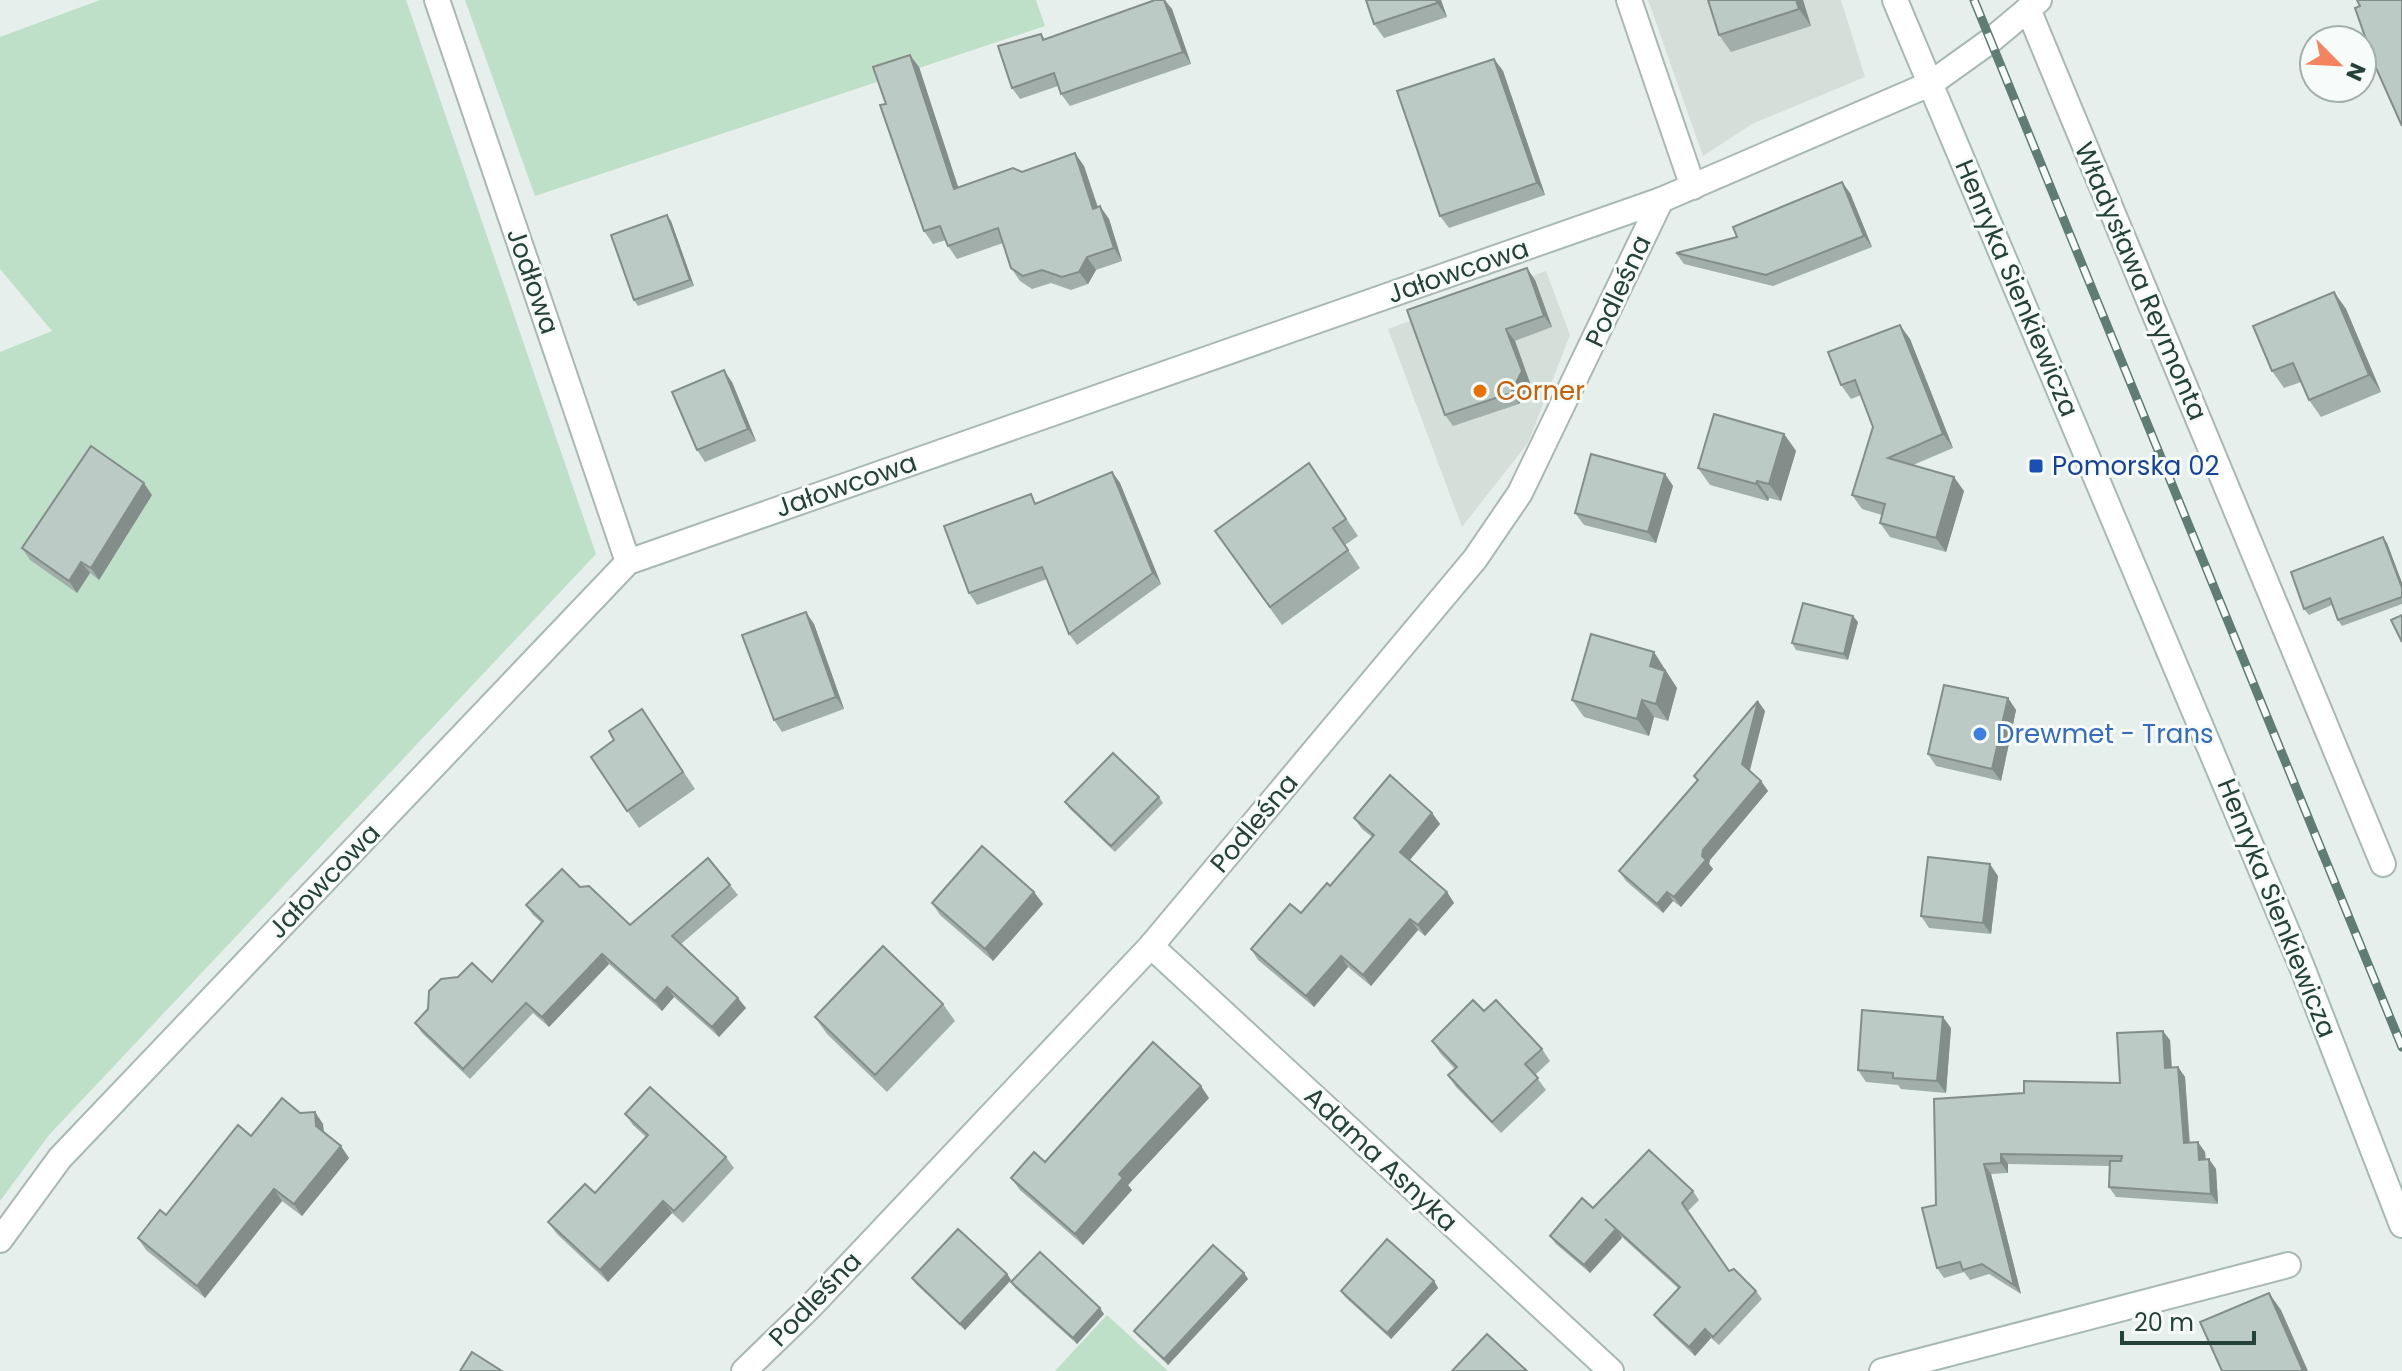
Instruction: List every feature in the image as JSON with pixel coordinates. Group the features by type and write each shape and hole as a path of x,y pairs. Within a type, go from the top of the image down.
{"street":[{"name":"Jodłowa","path":"437,0 628,562"},
{"path":"1629,0 1693,187"},
{"name":"Henryka Sienkiewicza","path":"1895,0 2187,692 2400,1214"},
{"name":"Jałowcowa","path":"0,1240 60,1158 628,562 1661,200 1930,84 2033,4"},
{"name":"Władysława Reymonta","path":"2033,4 2383,864"},
{"name":"Podleśna","path":"744,1371 810,1307 1151,946 1475,559 1497,528 1543,448 1661,200"},
{"name":"Adama Asnyka","path":"1151,946 1611,1371"},
{"path":"1882,1371 2288,1265"}],"shaded area":[{"path":"1648,0 1841,0 1865,77 1752,124 1703,156"},
{"path":"1546,271 1570,335 1528,443 1462,527 1388,329"}],"green space":[{"path":"100,0 406,0 596,554 49,1135 0,1201 0,352 52,331 0,269 0,37"},
{"path":"465,0 1036,0 1045,26 535,196"},
{"path":"1107,1315 1168,1371 1055,1371"}],"building":[{"path":"1155,0 1164,0 1183,52 1061,94 1054,73 1012,88 998,46 1041,34 1043,40"},
{"path":"1366,0 1436,0 1437,3 1374,24"},
{"path":"1708,0 1796,0 1799,9 1719,35"},
{"path":"2357,0 2402,0 2402,126 2378,72 2378,24 2361,24 2355,8 2360,6"},
{"path":"910,55 954,189 1013,168 1022,172 1075,153 1093,209 1100,206 1114,248 1087,257 1079,272 1062,277 1042,270 1023,276 1011,268 998,228 948,246 940,226 924,231 880,105 886,104 873,67"},
{"path":"1494,59 1537,183 1440,216 1397,91"},
{"path":"1842,182 1864,236 1766,275 1676,253 1737,237 1733,227"},
{"path":"667,215 690,280 634,300 611,235"},
{"path":"1527,268 1544,316 1506,329 1522,371 1511,393 1445,415 1407,310"},
{"path":"2334,292 2369,375 2309,400 2293,363 2272,371 2253,326"},
{"path":"1900,325 1943,434 1888,458 1954,477 1936,538 1880,523 1885,504 1852,495 1873,427 1855,380 1841,385 1828,352"},
{"path":"724,370 748,429 697,450 672,392"},
{"path":"1714,414 1784,434 1769,484 1757,481 1756,484 1698,468"},
{"path":"91,446 144,483 91,568 81,562 69,581 22,548"},
{"path":"1591,454 1665,474 1648,532 1575,513"},
{"path":"1309,463 1346,519 1333,528 1348,550 1270,607 1215,531"},
{"path":"1112,472 1153,573 1069,634 1042,567 969,593 944,526 1031,494 1035,504"},
{"path":"2383,537 2402,588 2402,597 2338,620 2330,598 2304,609 2291,572"},
{"path":"1803,603 1853,616 1844,654 1792,643"},
{"path":"806,612 836,697 774,720 742,635"},
{"path":"2402,615 2402,642 2391,620"},
{"path":"1591,634 1654,652 1650,666 1665,671 1656,704 1642,700 1637,719 1572,700"},
{"path":"1944,685 2008,698 1992,769 1928,754"},
{"path":"1758,701 1742,764 1761,781 1703,850 1702,856 1706,860 1674,897 1667,892 1657,904 1619,871 1698,780 1694,776"},
{"path":"642,709 683,772 627,811 591,757 614,740 609,731"},
{"path":"1113,753 1159,797 1111,846 1065,802"},
{"path":"1390,775 1432,813 1400,852 1447,892 1418,925 1410,919 1363,975 1341,956 1306,996 1251,949 1290,904 1301,913 1327,883 1330,886 1374,835 1354,818"},
{"path":"982,846 1034,892 985,949 932,903"},
{"path":"1928,857 1990,864 1983,923 1921,916"},
{"path":"708,858 730,885 672,936 738,998 712,1027 667,987 655,1001 602,954 542,1017 526,1003 463,1069 415,1023 428,1009 429,991 441,979 458,977 472,963 492,982 543,921 526,905 562,869 580,887 589,886 630,925"},
{"path":"883,946 943,1004 875,1075 815,1017"},
{"path":"1473,1000 1484,1011 1496,1000 1542,1049 1525,1064 1538,1078 1492,1122 1448,1075 1457,1067 1432,1041"},
{"path":"1862,1010 1943,1017 1937,1081 1893,1078 1893,1073 1858,1070"},
{"path":"2163,1031 2165,1068 2178,1067 2184,1143 2198,1142 2199,1160 2209,1159 2211,1194 2109,1187 2110,1161 2121,1161 2122,1156 2001,1154 2001,1163 1984,1164 2014,1285 1982,1264 1963,1270 1960,1262 1937,1268 1922,1208 1936,1205 1934,1099 2024,1093 2024,1081 2120,1083 2117,1033"},
{"path":"1153,1042 1201,1086 1119,1174 1123,1178 1075,1234 1011,1178 1034,1152 1045,1162"},
{"path":"650,1087 726,1157 674,1211 663,1201 600,1270 548,1222 585,1184 595,1193 648,1135 625,1114"},
{"path":"282,1098 300,1113 315,1112 316,1126 341,1146 294,1204 274,1189 197,1286 138,1238 160,1210 166,1215 238,1125 251,1136"},
{"path":"1649,1150 1693,1191 1682,1203 1729,1271 1734,1269 1756,1291 1713,1337 1705,1329 1689,1347 1654,1315 1680,1287 1605,1219 1616,1229 1584,1265 1550,1236 1582,1198 1593,1208"},
{"path":"958,1229 1007,1274 960,1324 912,1278"},
{"path":"1387,1239 1434,1281 1387,1333 1341,1291"},
{"path":"1213,1245 1244,1273 1164,1359 1134,1331"},
{"path":"1040,1252 1100,1308 1073,1338 1011,1282"},
{"path":"2269,1293 2303,1371 2222,1371 2200,1322"},
{"path":"1487,1334 1527,1371 1452,1371"},
{"path":"472,1352 502,1371 460,1371"}],"railway":[{"path":"1974,0 2402,1047"}],"place":[{"name":"Corner","path":"1480,391"},
{"name":"Pomorska 02","path":"2036,466"},
{"name":"Drewmet - Trans","path":"1980,734"}]}
